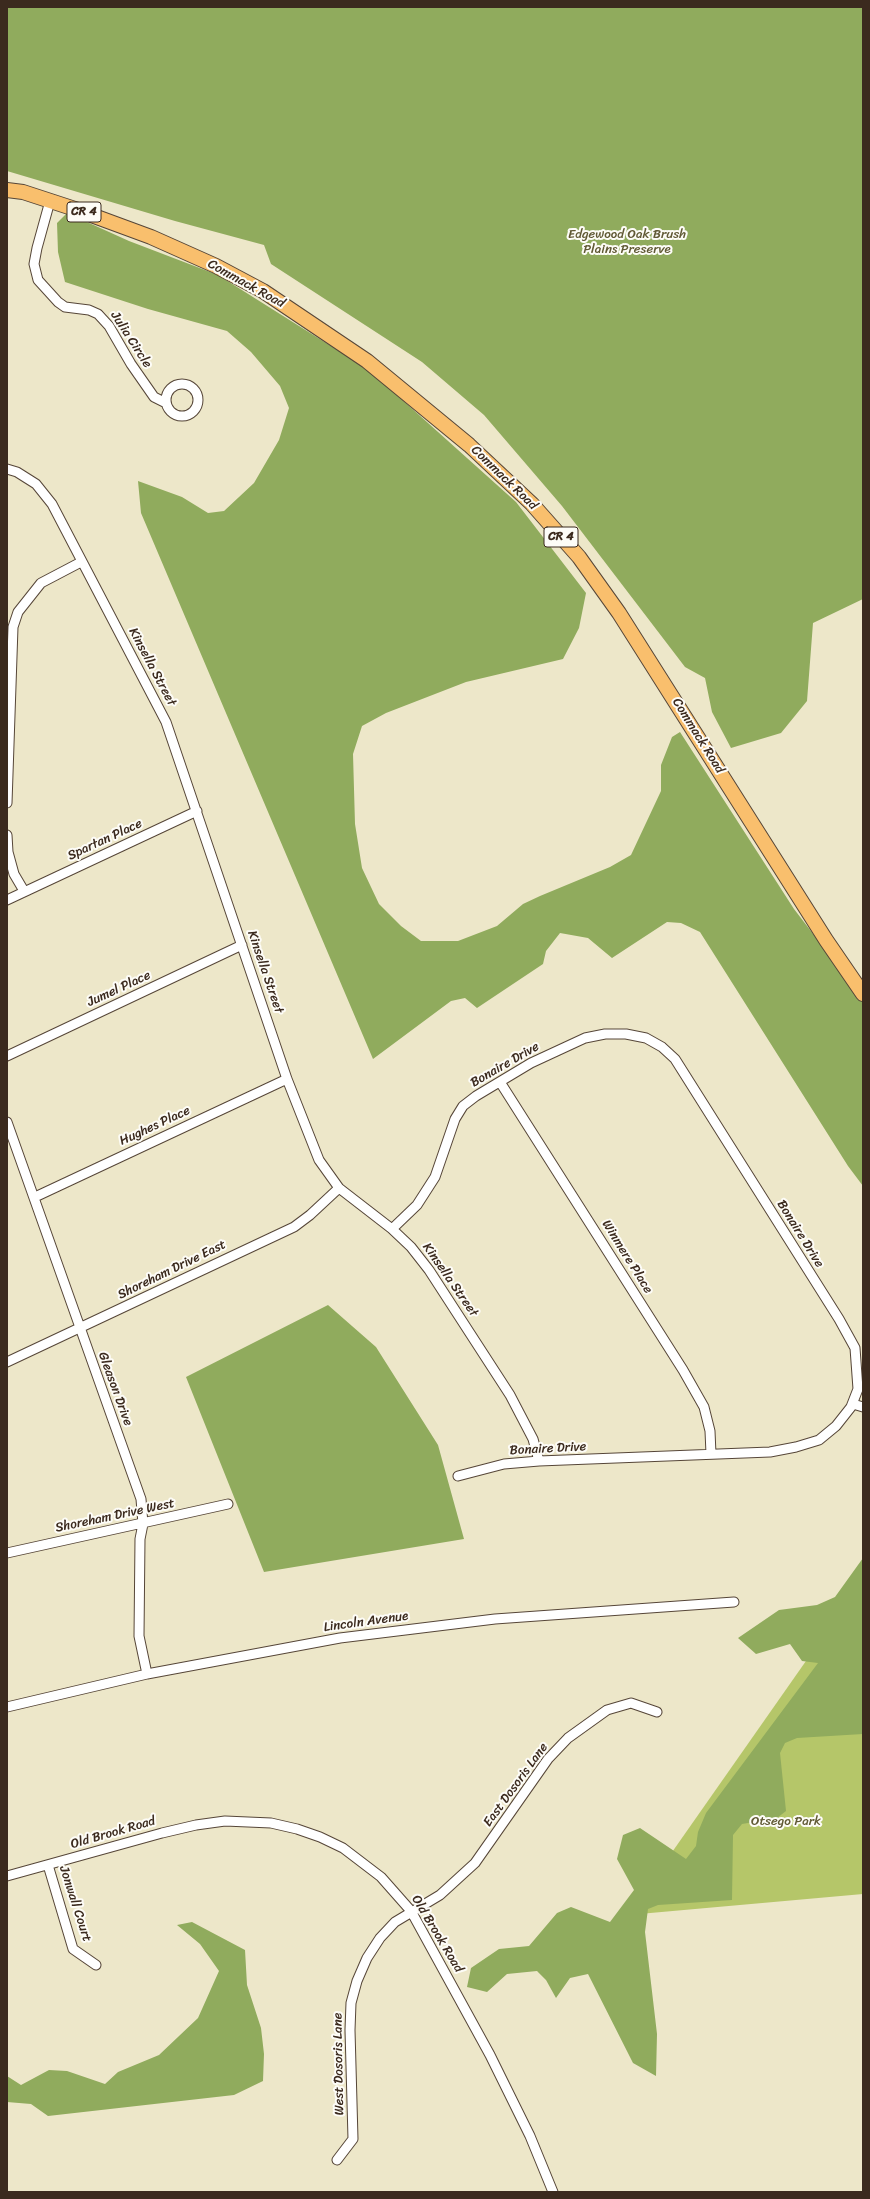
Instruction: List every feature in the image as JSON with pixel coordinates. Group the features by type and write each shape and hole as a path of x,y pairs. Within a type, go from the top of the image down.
{"main road":[{"name":"Commack Road","path":"7,190 23,192 151,237 216,266 275,299 367,361 469,445 532,504 579,556 619,613 826,940 863,994"}],"street":[{"name":"Julia Circle","path":"50,201 34,264 38,280 58,302 65,306 89,310 98,314 109,326 131,364 154,397 166,403"},
{"name":"Kinsella Street","path":"7,469 17,472 36,484 52,504 166,722 287,1079 314,1150 323,1166 340,1188 392,1229 411,1247 429,1270 510,1395 533,1439 539,1461"},
{"path":"7,803 13,627 18,612 41,583 81,562"},
{"name":"Spartan Place","path":"7,900 197,811"},
{"path":"7,835 8,852 14,874 24,891"},
{"name":"Jumel Place","path":"7,1056 242,945"},
{"name":"Bonaire Drive","path":"392,1229 417,1205 435,1177 454,1119 463,1106 531,1063 585,1038 598,1035 626,1034 646,1038 662,1046 675,1059 839,1319 855,1348 858,1368 858,1389 853,1404 836,1426 819,1440 796,1447 770,1452 539,1461 504,1464 458,1476"},
{"name":"Hughes Place","path":"35,1197 287,1079"},
{"name":"Winmere Place","path":"500,1082 683,1370 704,1407 710,1431 711,1454"},
{"name":"Gleason Drive","path":"7,1122 35,1197 80,1329 141,1499 143,1524 140,1539 139,1636 147,1674"},
{"name":"Shoreham Drive East","path":"7,1362 80,1329 294,1227 340,1188"},
{"path":"853,1404 863,1407"},
{"name":"Shoreham Drive West","path":"7,1553 228,1504"},
{"name":"Lincoln Avenue","path":"7,1708 147,1674 348,1637 495,1619 734,1602"},
{"name":"East Dosoris Lane","path":"411,1911 440,1895 475,1863 548,1759 568,1738 606,1710 631,1703 657,1712"},
{"name":"Old Brook Road","path":"7,1876 196,1825 225,1821 271,1823 320,1837 343,1848 381,1877 411,1911 490,2054 530,2136 553,2192"},
{"name":"Jonwall Court","path":"48,1865 73,1949 96,1965"},
{"name":"West Dosoris Lane","path":"337,2160 353,2139 350,2030 351,2003 357,1981 367,1958 380,1938 395,1922 411,1911"}],"green space":[{"name":"Edgewood Oak Brush Plains Preserve","path":"7,7 863,7 863,599 813,623 807,701 781,733 731,748 712,712 705,678 685,667 562,506 484,415 422,362 271,264 264,245 175,221 7,171"},
{"path":"67,213 129,241 218,275 369,370 516,502 586,593 579,628 563,659 466,682 386,713 362,726 353,754 355,824 362,868 379,904 401,926 421,941 458,941 497,926 523,904 610,867 631,855 661,791 661,765 672,737 680,732 794,909 863,999 863,1186 848,1166 700,932 681,923 667,922 612,958 588,938 560,933 546,951 543,964 477,1008 465,998 451,1001 373,1059 141,513 138,481 182,497 208,513 224,511 254,483 279,440 289,408 280,386 251,352 227,331 148,309 65,282 58,252 57,223"},
{"path":"328,1305 376,1347 438,1445 464,1539 264,1572 186,1377"},
{"path":"863,1558 863,1734 797,1738 785,1743 780,1753 786,1811 777,1818 742,1824 733,1835 732,1900 658,1905 648,1909 645,1932 657,2034 656,2076 633,2063 588,1974 570,1978 556,1998 546,1980 537,1971 507,1974 487,1992 467,1987 471,1968 499,1949 529,1946 557,1913 571,1907 610,1922 634,1890 617,1859 623,1835 640,1828 686,1859 696,1846 698,1832 706,1813 818,1663 802,1661 790,1644 756,1654 738,1638 779,1610 817,1605 835,1597"},
{"name":"Otsego Park","path":"863,1600 863,1894 628,1915 848,1601"},
{"path":"192,1922 245,1950 247,1985 261,2028 264,2054 263,2081 234,2095 48,2116 31,2104 7,2102 7,2076 21,2085 49,2070 67,2071 105,2084 118,2072 159,2055 198,2018 219,1971 200,1944 177,1925"}]}
